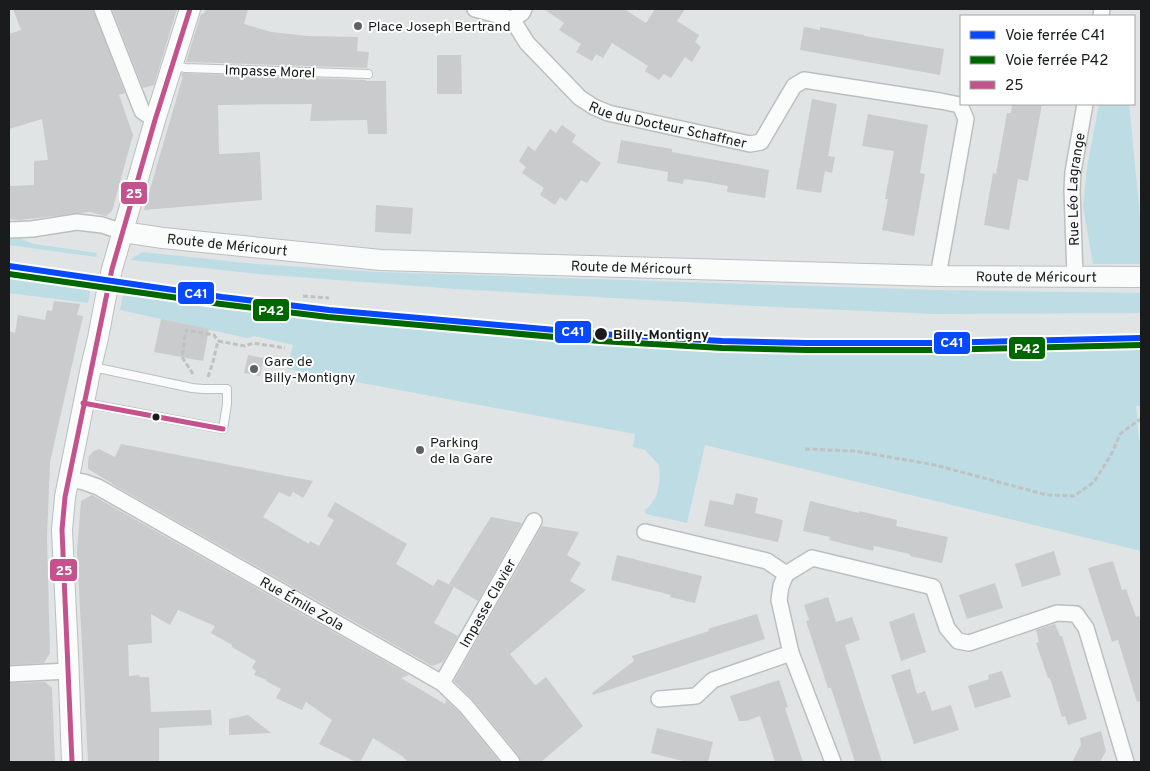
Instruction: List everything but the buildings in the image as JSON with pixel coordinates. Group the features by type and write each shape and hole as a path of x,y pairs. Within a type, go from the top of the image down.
{"street":[{"path":"102,9 142,111 155,120"},
{"path":"72,762 62,530 65,497 112,269 155,120 190,9"},
{"path":"475,9 512,19 522,13 524,9"},
{"name":"Rue du Docteur Schaffner","path":"512,19 527,43 580,98 594,107 608,113 750,144 761,142 794,86 804,80 940,101 960,106 966,119 938,276"},
{"name":"Rue Léo Lagrange","path":"1075,277 1073,172 1085,105"},
{"path":"9,230 32,229 77,222 102,225 123,232"},
{"name":"Route de Méricourt","path":"123,232 163,238 381,260 938,276 1141,277"},
{"name":"Rue Émile Zola","path":"68,479 98,487 442,683 466,706 512,762"},
{"name":"Impasse Clavier","path":"442,683 534,521"},
{"path":"645,532 767,561 786,574"},
{"path":"832,762 791,653 779,600 781,586 786,574 812,558 933,587 947,628 958,641 969,643 1057,613 1076,614 1086,628 1126,762"},
{"path":"659,699 696,696 713,680 791,653"},
{"path":"9,674 68,670"}],"lane":[{"name":"Impasse Morel","path":"173,65 185,68 368,74"},
{"path":"84,403 223,429 227,404 226,390 203,389 91,366"}],"path":[{"path":"303,296 329,298"},
{"path":"203,389 182,357 186,330 214,335 218,340 245,346 253,343 285,348"},
{"path":"203,389 214,362 218,340"},
{"path":"805,449 855,452 890,458 934,466 1047,495 1074,496 1094,482 1112,453 1120,434 1140,420"}],"shaded area":[{"path":"1099,105 1129,105 1141,227 1141,264 1093,264 1083,206 1087,167"},
{"path":"9,236 34,244 97,253 96,257 9,245"},
{"path":"142,252 257,264 379,272 936,290 1141,293 1141,313 935,314 456,289 258,274 130,260"},
{"path":"9,275 91,287 88,303 9,293"},
{"path":"124,290 257,310 329,318 589,342 718,350 964,352 1141,348 1141,406 1136,406 1139,440 1141,440 1141,551 705,445 687,523 646,514 645,510 654,500 658,490 659,465 645,450 633,447 635,434 287,369 293,345 254,336 247,338 120,310"}],"rail line":[{"name":"C41","path":"9,266 222,297 329,310 600,334 722,341 807,343 935,343 1141,338"},
{"name":"P42","path":"9,274 328,317 600,341 722,348 807,350 935,350 1141,345"}],"transit line":[{"name":"25","path":"72,762 62,530 65,497 112,269 155,120 190,9"},
{"name":"25","path":"83,403 223,429"}],"place":[{"name":"Place Joseph Bertrand","path":"358,26"},
{"name":"Billy-Montigny","path":"601,334"},
{"name":"Gare de Billy-Montigny","path":"254,369"},
{"name":"Parking de la Gare","path":"420,450"}]}
